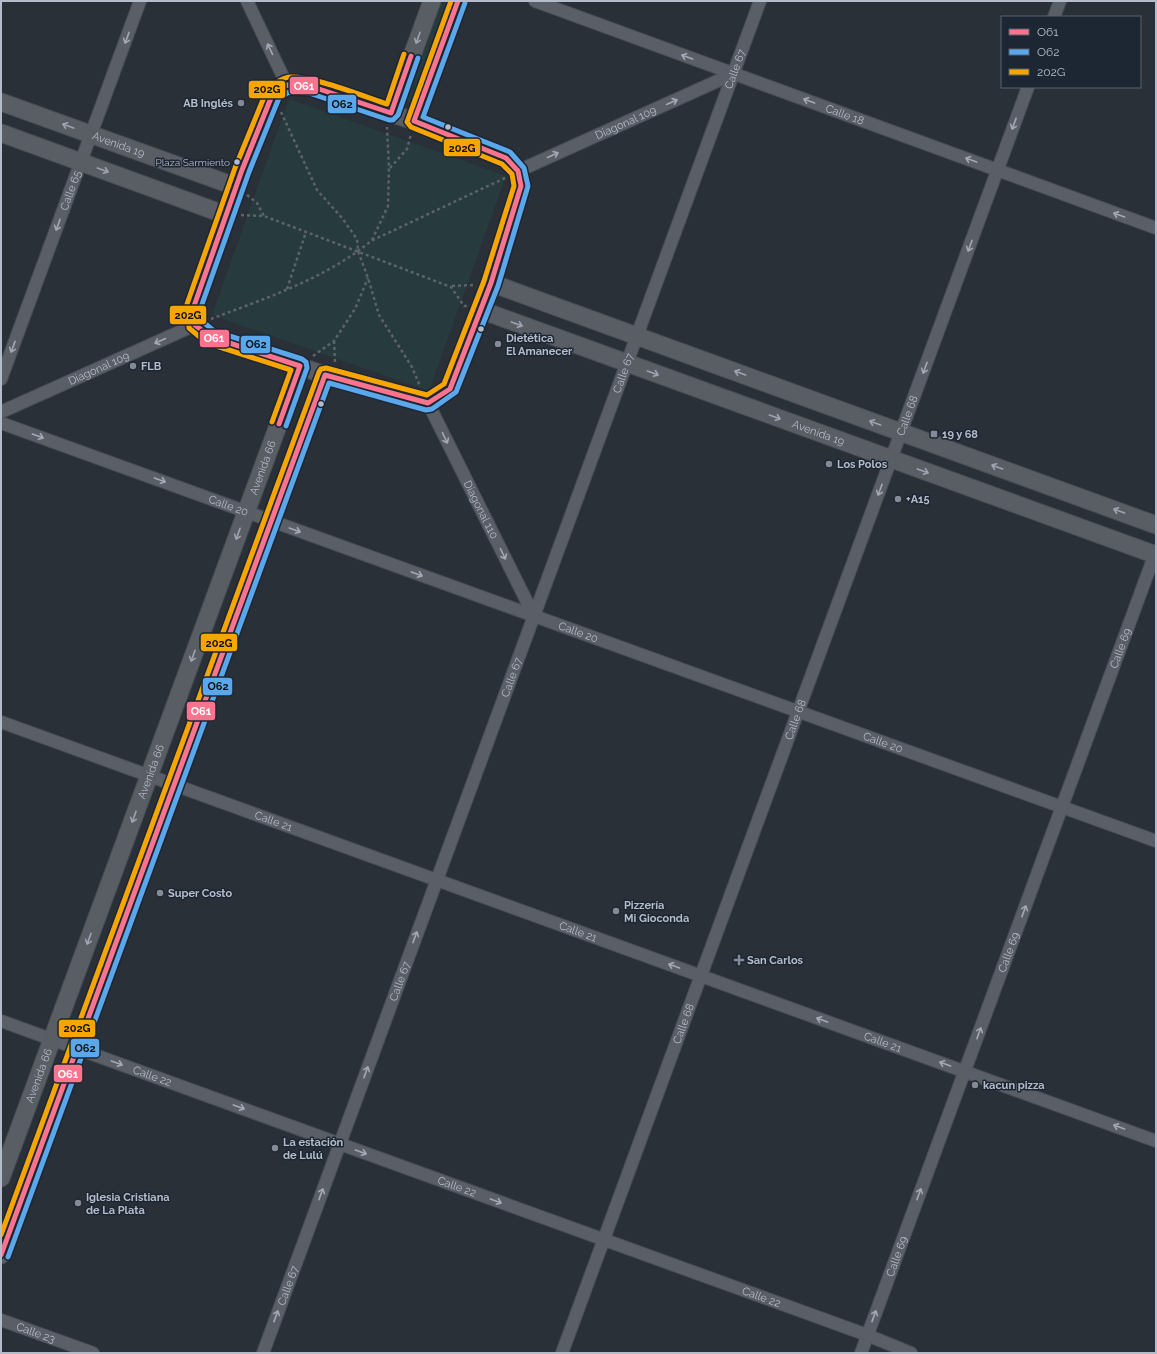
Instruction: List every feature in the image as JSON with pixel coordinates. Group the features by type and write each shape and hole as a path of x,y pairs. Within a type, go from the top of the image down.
{"main road":[{"path":"391,113 432,1"},
{"path":"414,121 458,1"},
{"path":"310,86 391,113 506,158 518,171 521,186 491,283 450,389 428,403 325,375 211,337 196,325 194,306 226,215 280,89 310,86"},
{"name":"Avenida 19","path":"1,102 237,187"},
{"path":"1,133 226,215"},
{"path":"491,283 1156,525"},
{"name":"Avenida 19","path":"481,310 1156,554"},
{"name":"Avenida 66","path":"1,1178 300,366"},
{"path":"1,1255 325,375"}],"street":[{"name":"Calle 65","path":"1,379 140,1"},
{"path":"247,1 280,89"},
{"name":"Calle 18","path":"535,1 1156,228"},
{"name":"Calle 67","path":"263,1353 760,1"},
{"path":"1054,16 1060,1"},
{"name":"Diagonal 109","path":"518,171 733,74"},
{"name":"Calle 68","path":"562,1353 1028,88"},
{"name":"Diagonal 109","path":"1,412 196,325"},
{"name":"Diagonal 110","path":"428,403 534,616"},
{"name":"Calle 20","path":"1,423 1156,842"},
{"name":"Calle 69","path":"861,1353 1156,554"},
{"name":"Calle 21","path":"1,722 1156,1141"},
{"name":"Calle 22","path":"1,1021 867,1335 911,1353"},
{"name":"Calle 23","path":"1,1320 93,1353"}],"path":[{"path":"280,89 317,190 342,218 357,239 358,251 380,315 412,366 428,403"},
{"path":"371,240 388,206 389,168 386,130 391,113"},
{"path":"389,168 407,149 414,121"},
{"path":"196,325 286,290 322,274 358,251 371,240 518,171"},
{"path":"237,187 257,203 264,216"},
{"path":"226,215 264,216 451,286 491,283"},
{"path":"286,290 306,232"},
{"path":"300,366 334,341 355,309 368,278"},
{"path":"451,286 464,306 481,310"},
{"path":"325,375 335,361 334,341"}],"green space":[{"path":"438,1 454,1 418,99 409,103 404,94"},
{"path":"289,99 506,176 429,391 212,315"}],"transit line":[{"name":"202G","path":"1,1235 319,372 321,369 326,368 427,395 444,384 484,281 514,186 512,174 502,164 411,127 407,122 451,1"},
{"name":"O61","path":"1,1255 325,375 428,403 450,389 491,283 521,186 518,171 506,158 414,121 458,1"},
{"name":"O62","path":"8,1257 329,383 426,410 432,409 456,392 498,286 528,186 524,168 510,152 423,117 465,3"},
{"name":"202G","path":"272,422 291,370 207,343 189,328 187,304 235,168 267,90 275,83 285,78 294,77 306,79 335,86 387,104 404,54"},
{"name":"O61","path":"279,424 300,366 211,337 195,325 194,306 242,170 273,93 287,85 310,86 391,113 411,56"},
{"name":"O62","path":"286,426 307,368 306,362 302,359 214,331 202,321 201,307 249,172 279,98 289,92 309,93 389,120 393,120 398,115 418,58"}],"place":[{"name":"AB Inglés","path":"241,103"},
{"name":"Plaza Sarmiento","path":"237,162"},
{"name":"Dietética El Amanecer","path":"498,344"},
{"name":"FLB","path":"133,366"},
{"name":"19 y 68","path":"934,434"},
{"name":"Los Polos","path":"829,464"},
{"name":"+A15","path":"898,499"},
{"name":"Super Costo","path":"160,893"},
{"name":"Pizzería Mi Gioconda","path":"616,911"},
{"name":"San Carlos","path":"739,960"},
{"name":"kacun pizza","path":"975,1085"},
{"name":"La estación de Lulú","path":"275,1148"},
{"name":"Iglesia Cristiana de La Plata","path":"78,1203"}]}
